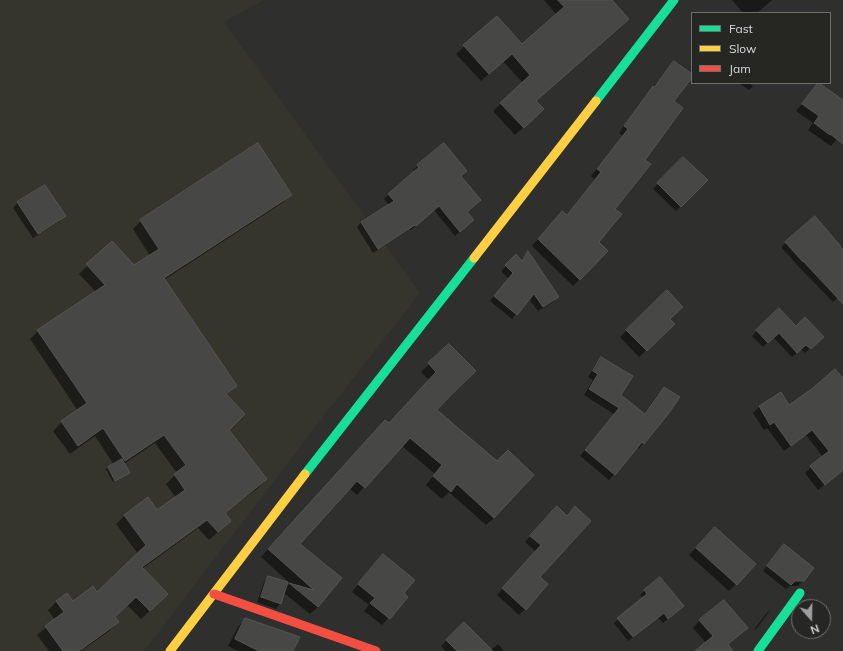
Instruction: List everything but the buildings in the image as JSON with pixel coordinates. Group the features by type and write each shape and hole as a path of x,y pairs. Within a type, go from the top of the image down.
{"main road":[{"path":"170,651 343,425 674,0"},
{"path":"758,651 800,593"},
{"path":"214,594 376,651"}],"shaded area":[{"path":"0,0 264,0 224,22 420,293 144,651 0,651"}],"traffic: fast":[{"path":"596,101 674,0"},
{"path":"305,474 474,258"},
{"path":"758,651 800,593"}],"traffic: slow":[{"path":"474,258 596,101"},
{"path":"170,651 305,474"}],"traffic: jam":[{"path":"214,594 376,651"}]}
